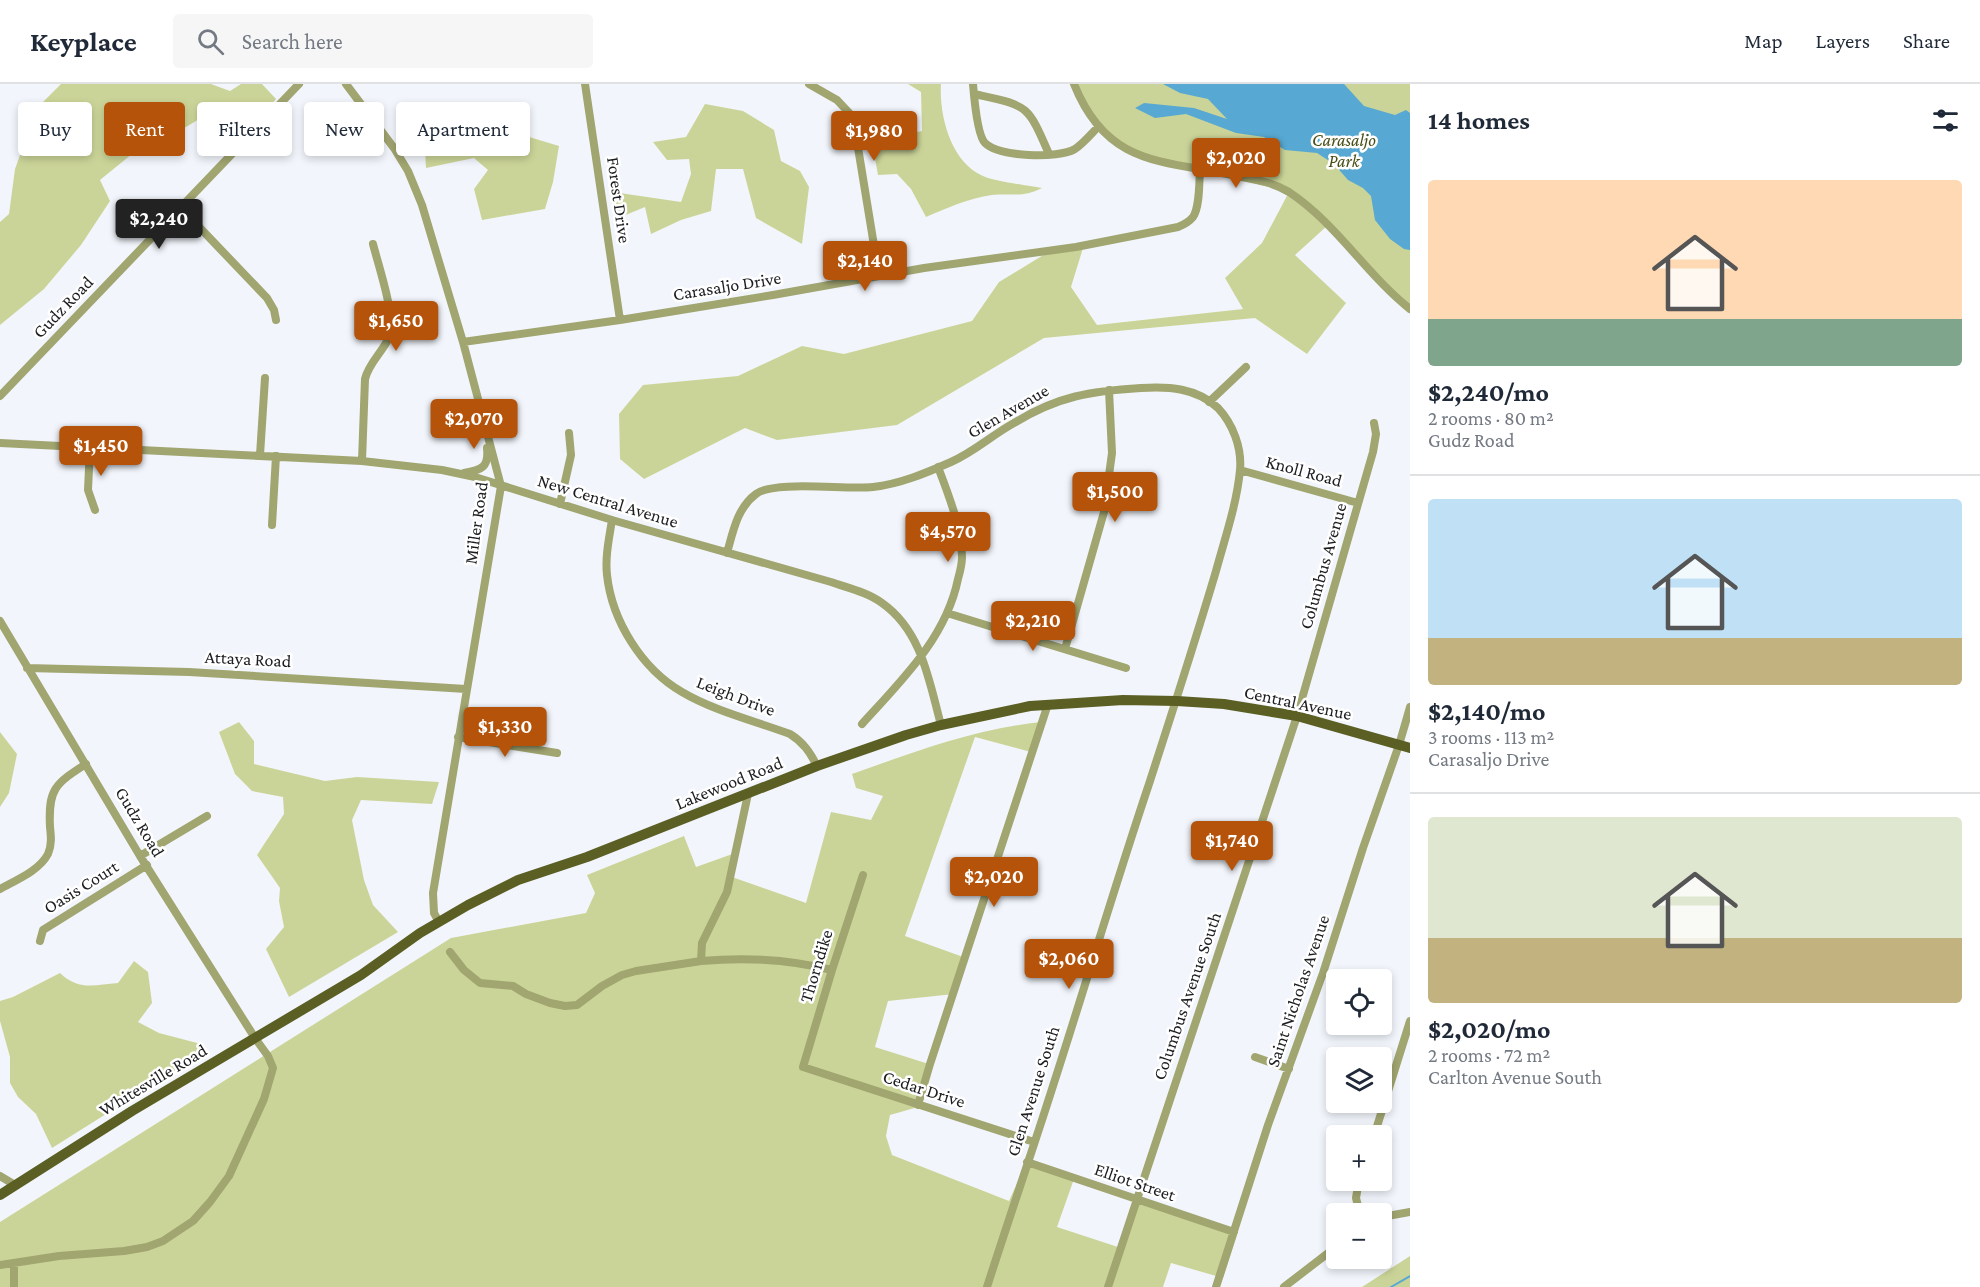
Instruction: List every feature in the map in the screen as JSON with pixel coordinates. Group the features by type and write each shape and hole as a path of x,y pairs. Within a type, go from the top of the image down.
{"main road":[{"name":"Lakewood Road","path":"326,996 361,975 420,933 518,880 587,856 817,766 941,724 1030,706 1123,700 1177,701"},
{"name":"Central Avenue","path":"1177,701 1224,705 1297,716 1405,746"},
{"name":"Whitesville Road","path":"0,1195 132,1111 326,996"}],"street":[{"name":"Gudz Road","path":"0,396 299,84"},
{"name":"Miller Road","path":"346,84 394,148 408,171 422,205 463,342 501,486 433,893 434,913 439,922"},
{"name":"Forest Drive","path":"585,84 620,320"},
{"path":"809,84 837,100 853,117 879,276"},
{"path":"973,84 979,128 985,143 1003,151 1035,155 1073,150 1099,126"},
{"path":"1074,84 1089,116 1115,142 1137,156 1157,162 1267,182 1287,191 1312,209 1388,291 1410,309"},
{"path":"974,94 1011,102 1023,108 1034,121 1049,154"},
{"name":"Carasaljo Drive","path":"463,342 620,320 924,268 1076,247 1178,228 1189,222 1195,215 1200,170"},
{"path":"181,208 267,297 272,304 276,320"},
{"path":"362,460 365,379 367,371 387,341 392,324 373,244"},
{"path":"1209,402 1246,368"},
{"path":"260,456 265,378"},
{"name":"Glen Avenue","path":"727,553 737,518 744,506 755,494 767,488 873,487 896,483 963,456 1014,422 1064,398 1109,390 1156,387 1187,390 1217,408 1231,426 1238,448 1240,470 1230,522 1177,701"},
{"path":"1065,649 1104,512 1112,453 1109,390"},
{"name":"Columbus Avenue","path":"1297,716 1373,452 1376,434 1374,423"},
{"path":"461,474 477,470 484,466 488,459 486,426"},
{"path":"560,504 571,455 569,433"},
{"name":"New Central Avenue","path":"0,443 397,463 461,474 612,520 831,582 881,602 896,615 914,639 922,656 941,724"},
{"path":"90,447 88,490 96,510"},
{"path":"272,525 276,456"},
{"path":"862,724 922,656 947,613 956,592 962,553 951,503 938,467"},
{"name":"Knoll Road","path":"1240,470 1358,503"},
{"name":"Leigh Drive","path":"612,520 606,556 609,589 622,627 643,658 658,674 681,692 703,703 799,739 817,766"},
{"path":"947,613 1126,668"},
{"name":"Gudz Road","path":"0,621 140,856 268,1056 273,1068 264,1099 229,1176 193,1221 163,1241 147,1247 0,1265"},
{"name":"Attaya Road","path":"27,668 189,672 466,689"},
{"name":"Glen Avenue South","path":"987,1287 1177,701"},
{"path":"918,1105 1048,704"},
{"name":"Saint Nicholas Avenue","path":"1216,1287 1363,848 1405,746 1410,707"},
{"name":"Columbus Avenue South","path":"1108,1287 1297,716"},
{"path":"458,737 557,753"},
{"path":"0,889 38,867 48,854 51,842 49,803 51,794 63,779 86,764"},
{"path":"701,961 702,943 727,892 748,794"},
{"path":"140,856 207,816"},
{"name":"Oasis Court","path":"40,941 43,930 147,865"},
{"name":"Thorndike","path":"803,1067 863,875"},
{"path":"450,952 464,970 480,983 513,986 549,1003 565,1006 577,1005 602,986 636,970 701,961 737,958 776,960 832,970"},
{"path":"1377,1125 1410,1021"},
{"path":"1255,1057 1289,1069"},
{"name":"Cedar Drive","path":"803,1067 1034,1142"},
{"name":"Elliot Street","path":"1027,1162 1234,1232"},
{"path":"0,1176 15,1185"},
{"path":"1392,1215 1410,1212"},
{"path":"1284,1287 1326,1255"},
{"path":"14,1263 14,1287"}],"green space":[{"path":"61,84 211,84 230,91 241,84 262,84 276,99 273,102 197,102 197,120 185,127 185,102 104,102 104,156 129,156 100,180 110,201 81,245 44,289 0,325 0,222 9,214 15,169 20,156 92,156 92,102 43,102"},
{"path":"908,84 941,84 942,110 949,137 955,149 972,169 996,180 1042,188 1023,194 975,198 926,217 911,189 897,174 878,175 872,142 922,131 921,92"},
{"name":"Carasaljo Park","path":"1074,84 1410,84 1410,309 1327,226 1295,255 1346,303 1307,354 1255,318 1044,338 897,425 777,440 745,428 644,479 620,459 619,414 643,385 738,376 802,346 844,354 972,321 999,282 1045,254 1083,248 1071,287 1097,325 1243,309 1225,278 1262,243 1289,192 1137,155 1099,126"},
{"path":"705,104 743,111 774,130 781,161 800,171 809,187 802,244 756,218 743,169 716,169 711,211 681,220 651,234 645,207 616,219 613,192 681,202 691,174 689,159 667,160 653,142 686,137"},
{"path":"530,137 559,146 553,182 545,209 482,220 474,189 488,170 474,158 426,168 425,156 530,156"},
{"path":"239,722 254,741 254,764 325,781 357,777 439,782 432,804 361,800 352,820 364,880 373,905 398,932 289,997 266,949 284,927 279,901 280,888 257,855 284,814 283,797 252,791 235,774 219,732"},
{"path":"1041,722 1031,752 975,737 905,936 966,958 954,994 888,1001 875,1047 932,1065 918,1107 890,1115 886,1136 892,1155 1009,1201 1026,1163 1074,1179 1057,1227 1118,1247 1136,1200 1238,1232 1223,1278 1171,1263 1163,1287 0,1287 0,1222 451,938 586,913 595,893 587,875 684,836 696,867 738,852 732,877 806,903 831,812 871,820 883,796 856,788 852,774 969,736 1016,725"},
{"path":"0,732 17,754 9,793 0,807"},
{"path":"134,961 148,972 152,1003 138,1022 159,1033 201,1044 200,1055 52,1148 36,1114 18,1097 10,1083 10,1057 0,1021 0,1001 13,997 60,973 80,985 118,983"},
{"path":"1410,1256 1410,1287 1362,1287 1392,1269"}],"water":[{"path":"1163,84 1344,84 1364,106 1395,115 1406,110 1410,113 1410,250 1404,249 1390,239 1375,220 1371,196 1363,188 1348,180 1334,164 1317,153 1285,150 1264,137 1236,133 1186,114 1155,118 1135,108 1144,103 1194,108 1227,119 1208,99 1180,93"}],"waterway":[{"path":"1391,1287 1410,1276"}]}
